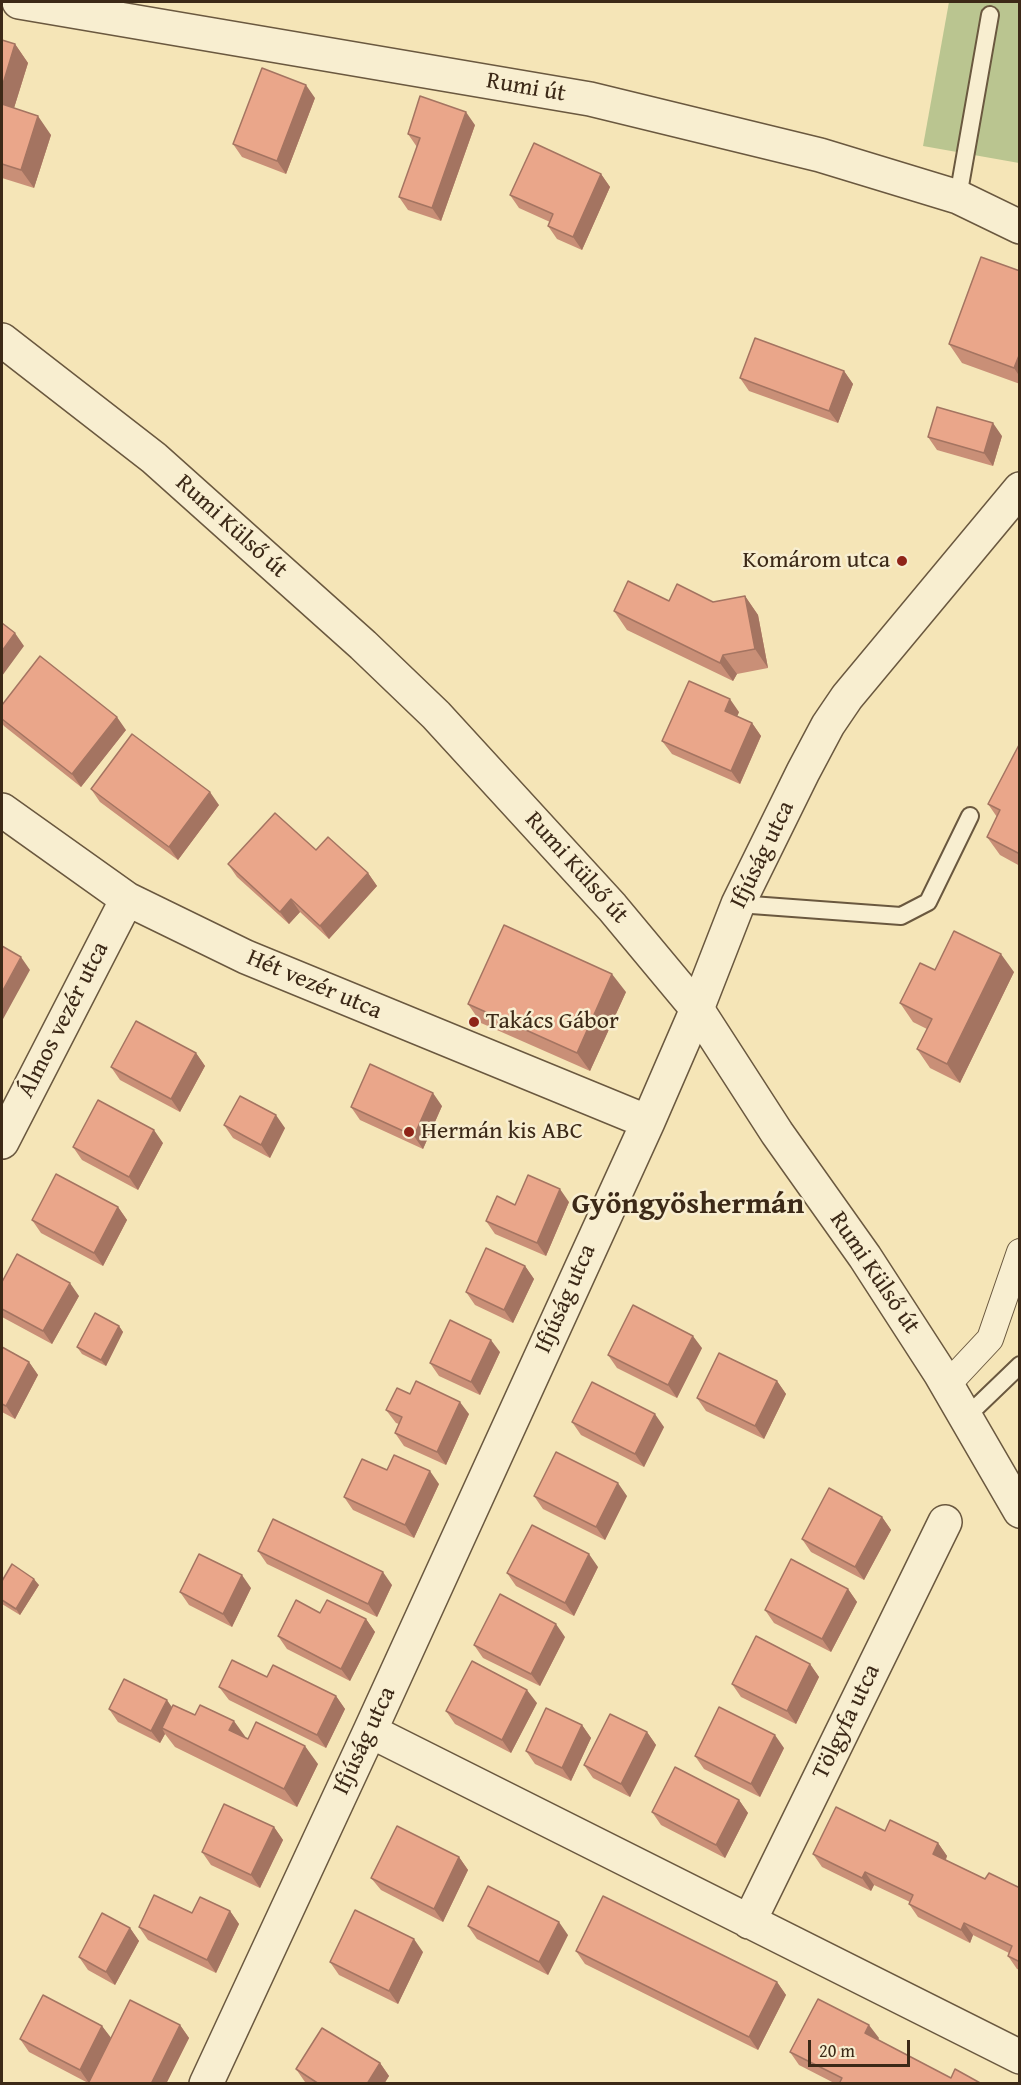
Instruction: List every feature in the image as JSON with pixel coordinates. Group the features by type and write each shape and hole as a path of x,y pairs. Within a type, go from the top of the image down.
{"street":[{"name":"Rumi út","path":"19,2 590,99 820,155 958,197 1020,227"},
{"name":"Rumi Külső út","path":"2,340 154,458 380,660 436,715 612,907 697,1009 777,1133 866,1257 947,1385 1020,1511"},
{"name":"Ifjúság utca","path":"206,2084 648,1122 697,1009 738,904 804,772 828,725 847,698 1020,489"},
{"name":"Hét vezér utca","path":"2,810 127,899 246,957 648,1122"},
{"name":"Álmos vezér utca","path":"2,1142 127,899"},
{"path":"947,1385 990,1339 1020,1252"},
{"name":"Tölgyfa utca","path":"749,1922 945,1522"},
{"path":"370,1731 1020,2057"}],"lane":[{"path":"958,197 990,15"},
{"path":"738,904 901,916 928,902 970,816"},
{"path":"966,1417 1020,1365"}],"green space":[{"path":"949,2 1019,2 1019,163 923,146"}],"building":[{"path":"2,40 15,44 2,87"},
{"path":"262,68 306,85 277,161 233,144"},
{"path":"420,96 466,112 432,208 399,197 420,138 408,134"},
{"path":"2,104 38,116 21,170 2,164"},
{"path":"534,143 601,174 573,237 548,226 553,214 510,195"},
{"path":"981,257 1020,271 1020,353 1014,368 949,344"},
{"path":"755,338 844,371 829,411 740,378"},
{"path":"937,407 993,423 984,453 928,437"},
{"path":"628,581 669,601 677,584 713,602 745,596 755,649 723,655 720,663 614,611"},
{"path":"2,623 15,633 2,651"},
{"path":"40,656 117,717 72,774 2,719 2,705"},
{"path":"689,681 730,699 725,711 752,723 731,771 662,741"},
{"path":"132,734 210,792 169,847 91,789"},
{"path":"1020,743 1020,854 987,837 1000,810 988,804"},
{"path":"275,813 316,850 328,837 368,873 320,926 291,899 280,912 228,864"},
{"path":"504,925 612,974 577,1053 468,1004"},
{"path":"954,931 1001,954 947,1064 917,1049 932,1019 900,1003 920,963 935,970"},
{"path":"2,946 21,957 2,992"},
{"path":"136,1021 196,1053 171,1099 111,1067"},
{"path":"370,1064 433,1093 414,1136 351,1107"},
{"path":"240,1096 276,1115 261,1145 224,1125"},
{"path":"98,1100 154,1130 129,1177 73,1147"},
{"path":"56,1174 118,1207 94,1253 32,1220"},
{"path":"528,1175 560,1189 537,1243 486,1221 497,1196 515,1205"},
{"path":"486,1248 525,1266 504,1310 466,1292"},
{"path":"17,1254 70,1283 43,1331 2,1309 2,1282"},
{"path":"633,1305 693,1336 668,1385 608,1355"},
{"path":"95,1313 119,1326 101,1360 77,1347"},
{"path":"450,1320 491,1340 471,1382 430,1363"},
{"path":"2,1347 29,1362 6,1406 2,1404"},
{"path":"719,1353 777,1381 755,1426 697,1398"},
{"path":"416,1381 460,1402 437,1452 395,1433 402,1417 386,1410 397,1388 410,1394"},
{"path":"592,1382 655,1414 635,1454 572,1422"},
{"path":"556,1452 618,1483 596,1527 534,1496"},
{"path":"394,1455 430,1471 405,1525 344,1497 362,1459 387,1470"},
{"path":"829,1488 882,1517 855,1567 802,1539"},
{"path":"273,1519 383,1572 368,1604 258,1551"},
{"path":"532,1525 589,1554 565,1603 507,1573"},
{"path":"199,1554 242,1575 223,1614 180,1592"},
{"path":"791,1559 848,1589 822,1639 765,1610"},
{"path":"12,1564 34,1579 16,1609 2,1600 2,1581"},
{"path":"500,1594 556,1624 531,1674 474,1645"},
{"path":"296,1600 320,1613 327,1600 366,1619 341,1669 278,1636"},
{"path":"756,1636 810,1664 787,1711 732,1684"},
{"path":"232,1660 267,1677 273,1665 336,1696 317,1735 219,1687"},
{"path":"472,1661 527,1690 502,1740 446,1711"},
{"path":"124,1679 167,1700 151,1731 109,1709"},
{"path":"173,1705 195,1715 200,1705 234,1721 229,1730 248,1739 256,1722 305,1746 284,1789 162,1728"},
{"path":"719,1707 775,1735 751,1784 695,1756"},
{"path":"546,1708 582,1725 562,1768 526,1751"},
{"path":"610,1714 647,1732 621,1784 584,1765"},
{"path":"675,1767 739,1800 716,1845 652,1812"},
{"path":"224,1804 274,1827 251,1875 202,1852"},
{"path":"836,1807 885,1831 890,1820 938,1843 933,1854 985,1879 989,1873 1020,1888 1020,1962 1008,1956 1012,1946 964,1923 961,1930 909,1904 913,1895 865,1872 862,1878 813,1854"},
{"path":"397,1826 459,1857 434,1909 371,1878"},
{"path":"488,1886 559,1922 539,1962 468,1926"},
{"path":"154,1895 192,1913 200,1897 230,1911 207,1960 139,1927"},
{"path":"603,1896 777,1982 749,2037 576,1951"},
{"path":"355,1910 414,1939 389,1991 330,1962"},
{"path":"102,1913 130,1928 106,1972 79,1957"},
{"path":"43,1995 102,2026 80,2070 20,2039"},
{"path":"818,1999 869,2025 865,2033 951,2078 955,2069 982,2084 839,2084 842,2078 790,2052"},
{"path":"130,2000 180,2025 151,2084 92,2084 89,2082"},
{"path":"322,2028 380,2063 367,2084 319,2084 296,2069"}],"place":[{"name":"Komárom utca","path":"902,561"},
{"name":"Takács Gábor","path":"474,1022"},
{"name":"Hermán kis ABC","path":"409,1132"}],"district":[{"name":"Gyöngyöshermán","path":"688,1205"}]}
